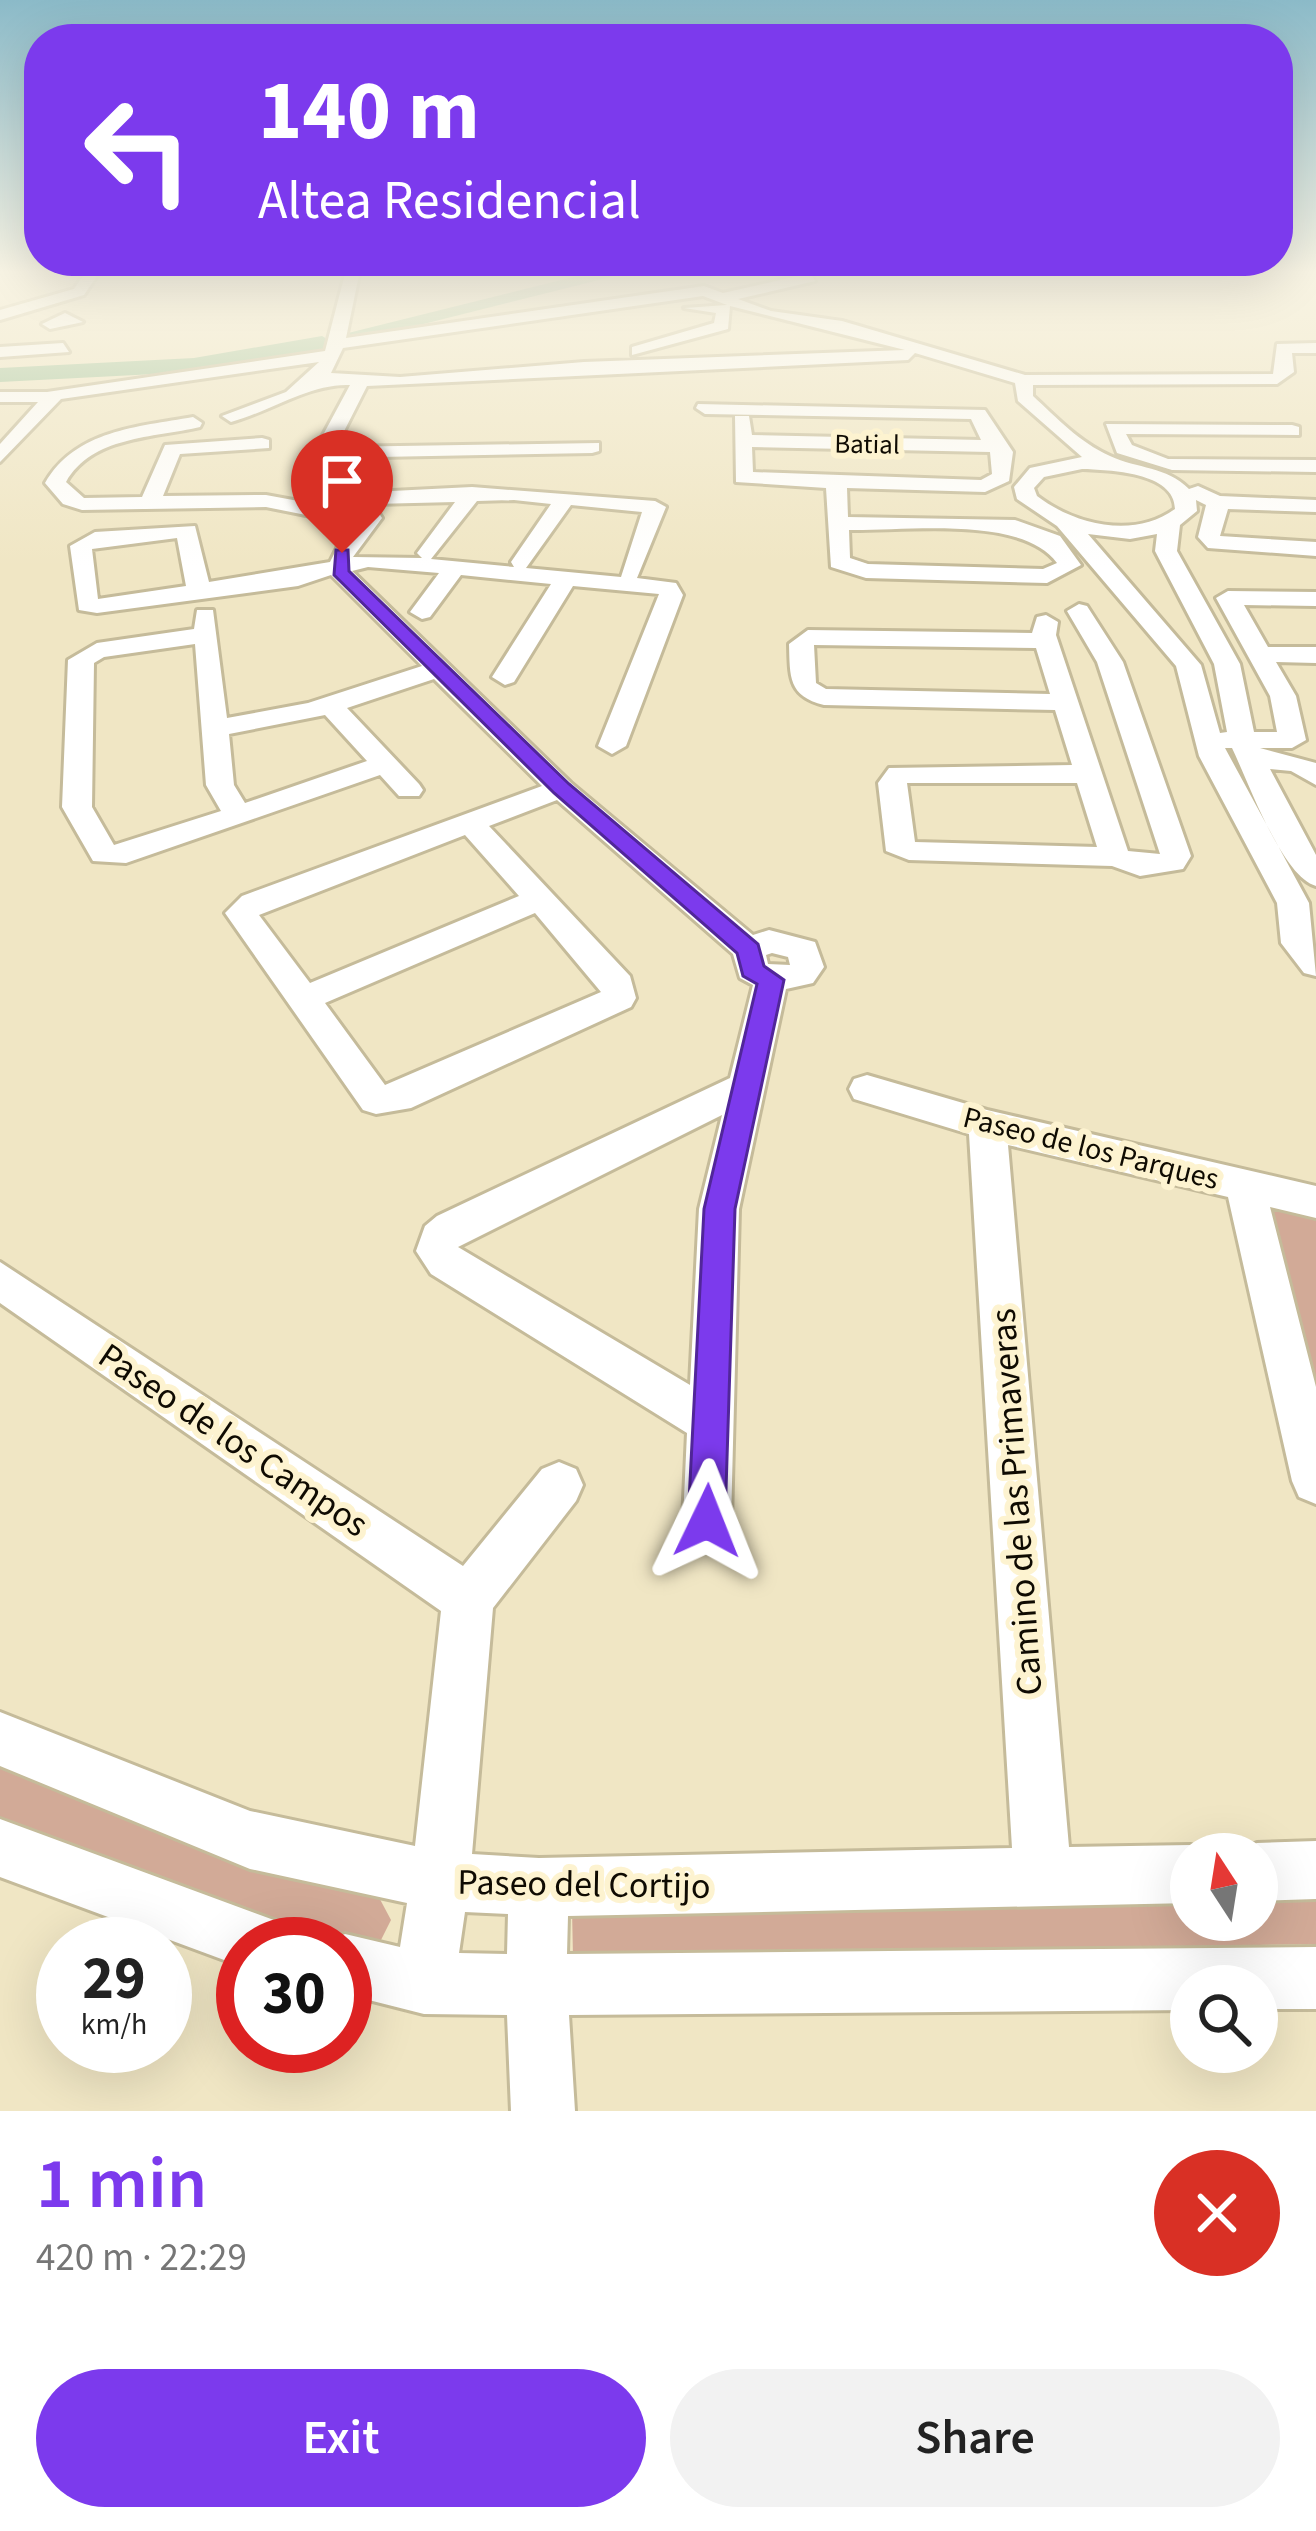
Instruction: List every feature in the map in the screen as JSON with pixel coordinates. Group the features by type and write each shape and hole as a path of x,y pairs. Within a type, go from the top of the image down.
{"street":[{"path":"0,397 42,397 308,369"},
{"path":"330,369 310,402 246,454 82,504 76,483 81,471 101,455 129,440 194,426 246,454 333,504 368,508 421,495"},
{"path":"336,369 361,381 534,369"},
{"path":"393,369 485,369"},
{"path":"647,369 656,383 758,380 760,369"},
{"path":"832,369 832,378 852,378"},
{"path":"971,369 1024,380 1277,380 1285,369"},
{"path":"979,371 1047,444 1046,468"},
{"path":"1024,380 1024,397 1076,446 1112,464 1176,480 1316,465 1282,411"},
{"path":"361,381 326,448 333,454 592,447"},
{"path":"0,456 9,431 42,397"},
{"path":"705,408 834,402 970,412 982,417 1006,466 1002,477 985,486 743,478 742,408"},
{"path":"129,440 114,428 130,408"},
{"path":"246,454 269,422"},
{"path":"1292,430 1113,428 1128,452 1216,502 1316,506"},
{"name":"Batial","path":"741,442 994,446"},
{"path":"151,499 172,449 246,454"},
{"path":"1029,500 1026,481 1046,468 1112,464"},
{"path":"1065,521 1126,530 1171,523 1186,511 1176,480"},
{"path":"836,482 839,562 849,569 1047,576 1070,566 1052,541 1015,526 839,523"},
{"path":"985,486 995,497 1029,500 1065,521 1188,665 1210,748 1304,906 1297,943 1316,965"},
{"path":"333,504 472,493 656,507 630,573"},
{"path":"428,553 472,493"},
{"path":"522,562 565,498"},
{"path":"1015,526 1007,512 1029,500"},
{"path":"1216,502 1218,513 1210,537 1216,543 1316,549"},
{"path":"333,504 345,521 343,558 442,668 561,789 760,965 743,1088 719,1209 707,1521"},
{"path":"343,558 367,526 368,508"},
{"path":"1171,523 1166,551 1227,664 1248,750 1306,849 1316,877"},
{"path":"203,614 87,605 81,546 95,539 188,531 203,614 220,785 238,814"},
{"path":"385,764 112,857 104,854 77,807 81,660 203,614 274,580 343,558 655,585 671,596 612,746"},
{"path":"422,611 454,569"},
{"path":"505,677 566,579"},
{"path":"1248,750 1289,743 1302,713 1245,637 1228,598 1316,598"},
{"path":"1115,857 1046,641 1048,621 1144,614"},
{"path":"1084,618 1110,662 1176,856 1156,867 1115,857 909,851 897,844 892,783 898,774 1087,774"},
{"path":"1046,641 808,637 801,644 803,683 824,697 1066,702"},
{"path":"1260,655 1316,656"},
{"path":"216,728 330,705 442,668"},
{"path":"330,705 409,790"},
{"path":"1210,748 1248,750 1298,763 1316,776"},
{"path":"470,822 618,984 619,998 398,1099 369,1095 242,920 245,907 470,822 561,789"},
{"path":"301,1000 540,899"},
{"path":"710,1422 466,1274 437,1251 439,1238 451,1228 743,1088"},
{"name":"Paseo de los Parques","path":"867,1089 987,1125 1316,1202"},
{"name":"Camino de las Primaveras","path":"987,1125 1042,1880"},
{"path":"1245,1186 1316,1481"},
{"name":"Paseo de los Campos","path":"0,1280 468,1599"},
{"path":"424,1983 440,1881 468,1599 559,1485"},
{"name":"Paseo del Cortijo","path":"0,1739 250,1840 440,1881 539,1887 1170,1875"},
{"path":"0,1848 216,1927"},
{"path":"1278,1871 1316,1870"},
{"path":"539,1887 536,1985 543,2111"},
{"path":"372,1970 424,1983 536,1985 1316,1978"}],"shaded area":[{"path":"1261,1204 1316,1218 1316,1386"},
{"path":"0,1762 374,1888 391,1920 380,1942 372,1942 372,1917 243,1917 0,1828"},
{"path":"1316,1888 1316,1944 573,1958 572,1909 1170,1893 1170,1941 1278,1941 1278,1889"}],"waterway":[{"path":"0,375 126,369"}],"route":[{"path":"342,553 340,572 357,589 561,789 749,950 752,970 771,980 719,1209 707,1521"}]}
